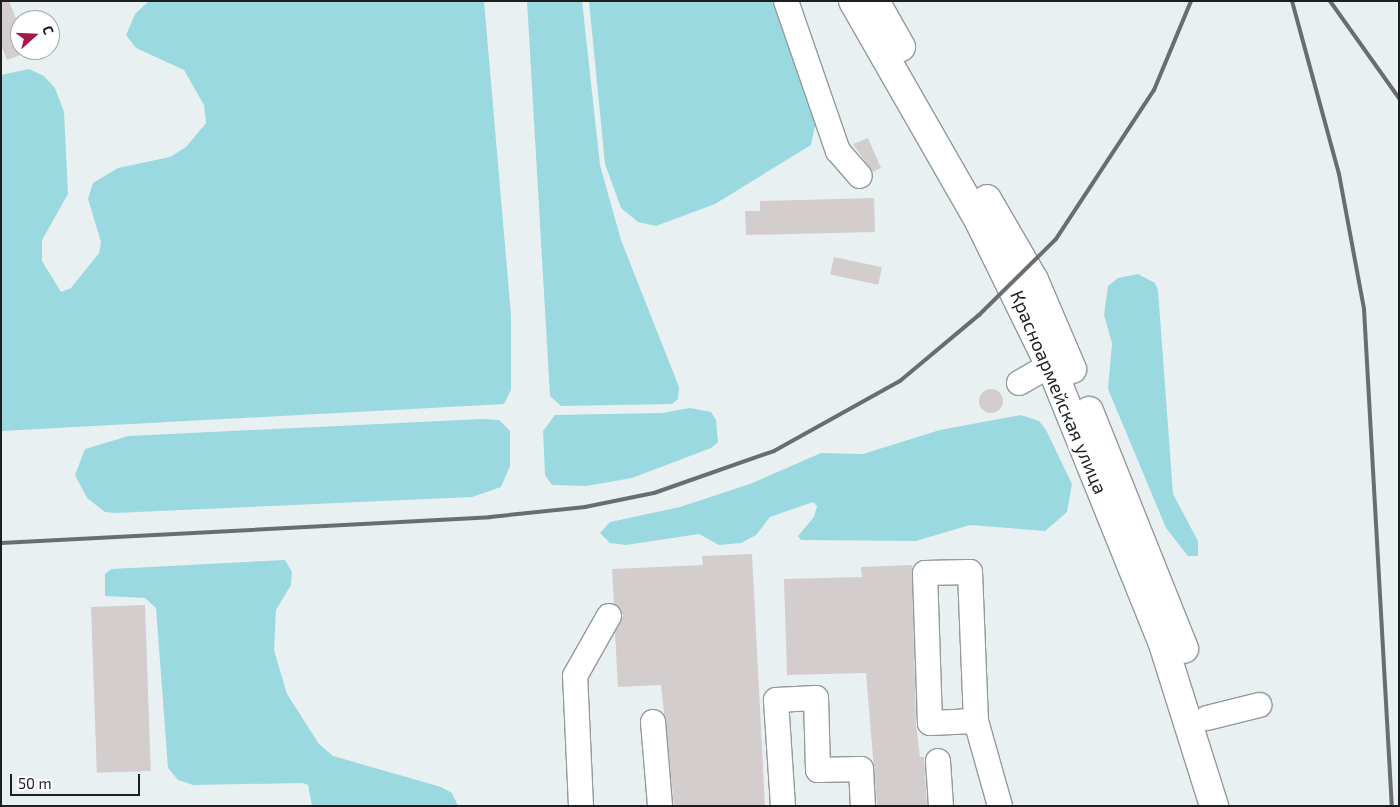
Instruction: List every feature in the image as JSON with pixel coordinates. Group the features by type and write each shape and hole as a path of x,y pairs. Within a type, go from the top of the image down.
{"main road":[{"name":"Красноармейская улица","path":"852,1 980,223 1050,365 1163,644 1214,806"},
{"name":"Красноармейская улица","path":"875,1 1043,298 1134,515 1207,718 1234,806"}],"lane":[{"path":"786,1 838,150 860,176"},
{"path":"1019,383 1050,365"},
{"path":"976,721 930,723 925,574 970,572 976,721 1000,806"},
{"path":"580,806 575,676 609,616"},
{"path":"783,806 776,700 816,698 818,770 861,769 863,806"},
{"path":"1207,718 1259,705"},
{"path":"653,722 660,806"},
{"path":"938,761 941,806"}],"shaded area":[{"path":"149,1 484,1 511,315 511,390 504,404 1,431 1,75 29,69 44,76 55,88 64,112 68,194 42,240 42,261 61,292 71,288 99,253 101,242 88,199 93,183 118,168 170,157 186,147 206,123 204,105 184,70 136,48 126,35 135,14"},
{"path":"527,1 582,1 600,165 621,240 679,387 678,399 672,404 561,406 550,396"},
{"path":"589,1 776,1 816,121 811,145 715,204 656,226 638,222 621,208 605,164"},
{"path":"1138,274 1155,283 1158,290 1173,494 1198,541 1198,556 1188,556 1166,528 1108,389 1112,343 1104,315 1108,286 1118,278"},
{"path":"690,408 711,412 716,420 718,442 711,448 632,478 586,486 552,485 545,475 543,431 555,415 662,413"},
{"path":"1021,415 1039,421 1046,430 1072,484 1067,512 1045,531 970,525 916,541 801,540 798,536 814,517 817,506 813,502 770,517 756,535 741,543 719,545 699,534 626,545 610,543 600,533 610,522 680,507 750,484 821,453 863,454 940,430"},
{"path":"482,419 499,420 510,431 510,466 501,487 472,497 115,513 105,512 87,498 75,475 85,449 128,436"},
{"path":"285,560 292,572 291,585 276,610 274,650 287,694 319,744 333,756 441,787 452,793 458,806 312,806 308,785 302,783 193,785 178,780 168,768 156,608 145,598 105,596 105,574 111,569"}],"building":[{"path":"1,1 9,1 13,10 10,10 10,59 7,60 1,45"},
{"path":"868,138 881,168 873,172 853,144"},
{"path":"874,198 875,232 746,235 745,211 760,211 760,201"},
{"path":"834,257 882,267 878,285 830,275"},
{"path":"991,389 996,390 1002,396 1002,406 996,412 991,413 986,412 980,406 979,401 980,396 986,390"},
{"path":"752,554 765,806 674,806 661,685 618,687 615,632 623,615 614,604 612,569 703,565 702,556"},
{"path":"912,565 916,723 920,757 924,757 927,806 877,806 866,673 787,675 784,579 862,577 861,567"},
{"path":"145,605 151,771 97,773 91,607"}],"railway":[{"path":"1,543 490,517 585,507 654,493 774,451 900,381 979,315 1056,239 1154,90 1191,1"},
{"path":"1292,1 1339,174 1364,309 1392,806"},
{"path":"1330,1 1399,98"}]}
